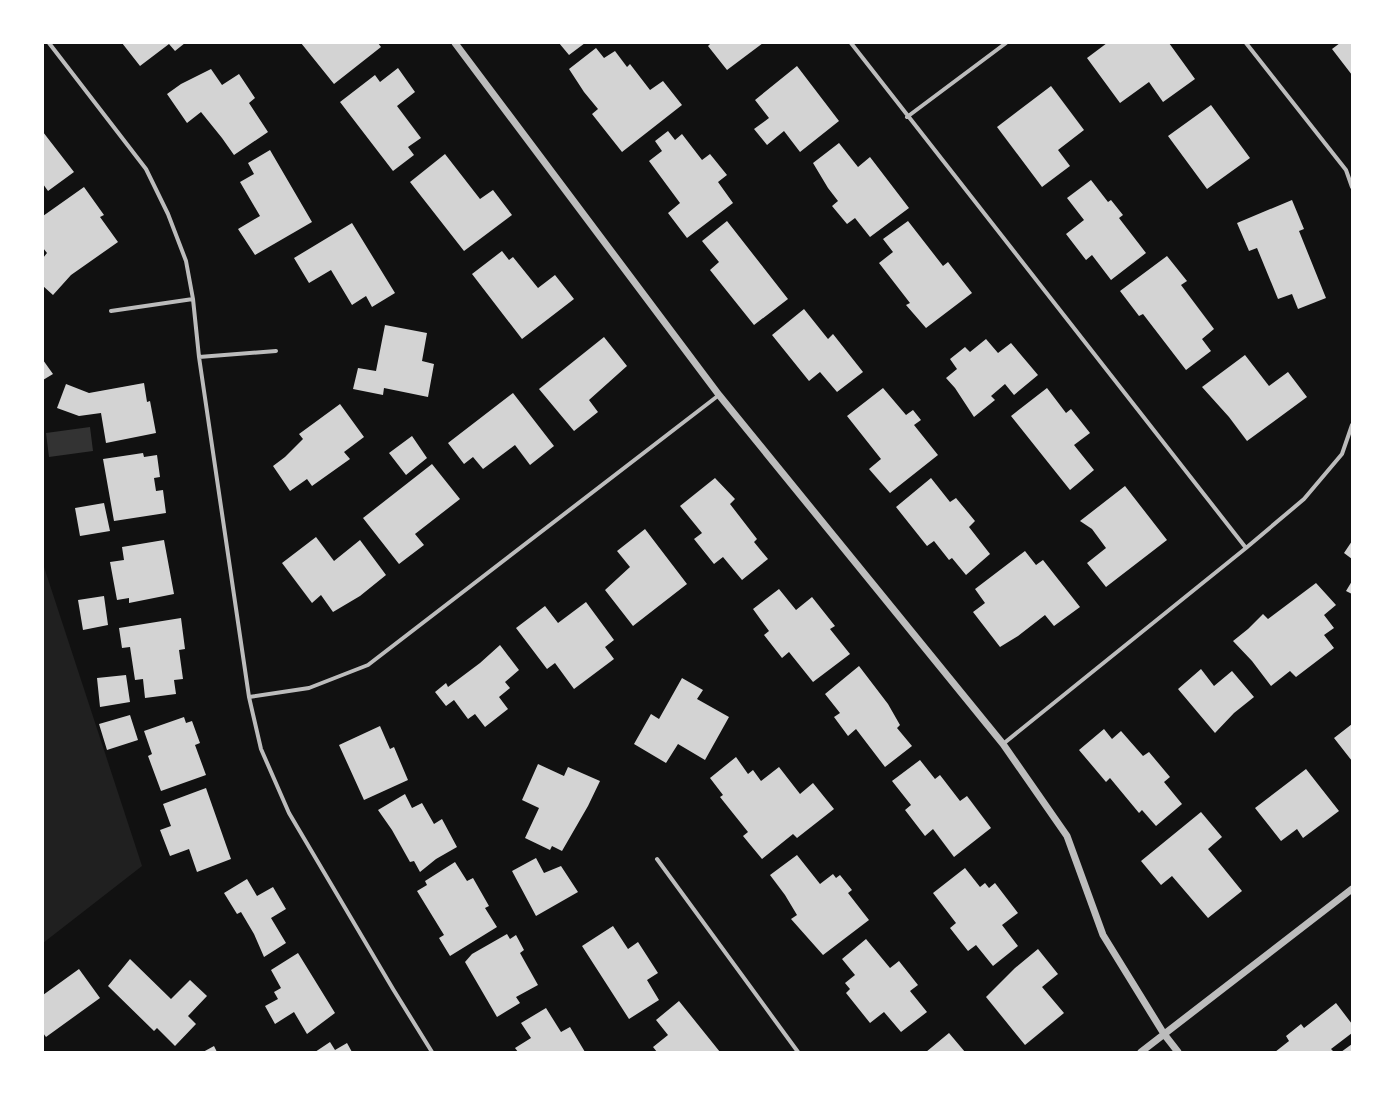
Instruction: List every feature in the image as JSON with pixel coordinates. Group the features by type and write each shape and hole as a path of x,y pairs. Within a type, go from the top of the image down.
{"street":[{"path":"49,43 146,169 168,214 186,261 249,697 261,749 289,813 432,1052"},
{"path":"455,43 719,395 1003,744 1067,836 1102,935 1164,1034 1178,1052"},
{"path":"851,43 907,117 1246,548"},
{"path":"907,117 1006,43"},
{"path":"1246,43 1346,170 1352,187"},
{"path":"111,312 192,299"},
{"path":"199,357 276,351"},
{"path":"249,697 310,688 368,665 719,395"},
{"path":"1003,744 1246,548 1304,499 1342,454 1352,425"},
{"path":"657,859 798,1052"},
{"path":"1141,1052 1352,889"}],"shaded area":[{"path":"90,427 93,451 49,457 46,433"},
{"path":"43,564 142,866 43,943"}],"building":[{"path":"122,43 185,43 175,51 169,44 140,66"},
{"path":"301,43 378,43 381,47 334,84"},
{"path":"559,43 585,43 569,55"},
{"path":"711,43 763,43 727,70 708,46"},
{"path":"1107,43 1169,43 1195,79 1163,102 1149,82 1120,103 1087,58"},
{"path":"1340,43 1352,43 1352,75 1332,49"},
{"path":"596,48 604,58 615,51 627,67 630,64 650,90 663,81 682,105 622,152 592,114 598,109 584,92 569,69"},
{"path":"797,66 839,121 800,152 784,131 767,145 754,129 769,118 755,100"},
{"path":"398,68 415,92 397,106 421,138 408,147 414,155 393,171 340,102 375,75 380,82"},
{"path":"211,69 222,85 239,74 255,98 249,103 268,132 234,155 201,112 187,123 167,94 181,84"},
{"path":"1051,86 1084,130 1058,150 1070,166 1042,187 997,127"},
{"path":"1211,105 1250,158 1207,189 1168,136"},
{"path":"668,131 675,140 682,134 702,160 710,154 727,175 718,182 733,203 687,238 668,213 680,203 649,161 662,151 655,141"},
{"path":"43,132 74,172 48,191 43,184"},
{"path":"839,143 858,167 870,157 909,208 870,237 855,218 847,224 832,206 838,201 828,188 813,163"},
{"path":"270,150 312,222 255,255 238,229 260,216 240,182 254,174 248,163"},
{"path":"445,154 480,199 493,190 512,215 464,251 410,182"},
{"path":"1091,180 1108,202 1111,200 1123,215 1119,218 1146,253 1111,280 1092,255 1086,260 1066,234 1084,220 1067,198"},
{"path":"84,187 104,215 100,217 118,242 71,275 53,295 43,286 43,258 47,253 43,248 43,216"},
{"path":"1292,200 1304,229 1299,231 1326,298 1298,309 1292,294 1278,299 1257,248 1249,251 1237,223"},
{"path":"727,221 788,299 754,325 710,270 719,262 702,241"},
{"path":"908,221 943,266 948,262 972,293 926,328 906,305 910,303 879,263 893,252 883,239"},
{"path":"352,223 395,293 372,307 366,296 352,305 331,270 309,283 294,258"},
{"path":"502,251 509,260 513,257 538,288 555,275 574,299 522,339 472,274"},
{"path":"1167,256 1187,281 1181,285 1214,329 1202,339 1211,351 1186,370 1143,314 1139,316 1120,291"},
{"path":"804,309 828,339 833,334 863,372 837,392 820,372 809,381 772,335"},
{"path":"385,325 427,333 422,361 434,364 428,397 384,388 383,395 353,389 358,368 376,371"},
{"path":"604,337 627,366 589,400 598,412 574,431 539,389"},
{"path":"986,339 998,353 1011,343 1038,375 1014,395 1005,384 991,396 995,400 974,417 955,388 946,378 957,369 950,359 965,347 970,352"},
{"path":"1245,355 1269,386 1288,372 1307,397 1247,441 1229,417 1202,387"},
{"path":"43,360 53,374 43,380"},
{"path":"144,383 147,402 150,401 156,433 106,443 101,413 79,416 57,408 66,384 89,393"},
{"path":"883,388 906,415 913,410 921,420 914,425 938,455 890,493 869,469 881,459 847,416"},
{"path":"1047,388 1066,413 1071,409 1090,433 1074,445 1094,470 1070,490 1011,416"},
{"path":"513,393 554,446 530,465 515,445 483,469 473,457 464,464 448,443"},
{"path":"340,404 364,437 344,452 350,459 312,486 307,479 290,491 273,466 285,457 303,439 299,434"},
{"path":"412,436 427,458 406,475 389,453"},
{"path":"143,453 144,457 157,455 160,477 154,478 156,491 163,490 166,513 114,521 103,459"},
{"path":"432,464 460,499 415,534 424,545 399,564 363,518"},
{"path":"715,478 735,499 730,504 757,539 754,542 768,559 742,580 723,557 714,564 694,539 702,533 680,506"},
{"path":"931,478 950,502 956,498 975,521 969,527 990,554 966,575 952,558 949,560 934,541 927,546 896,507"},
{"path":"1125,486 1167,540 1106,587 1087,563 1106,548 1092,529 1080,521"},
{"path":"104,503 110,531 80,536 75,508"},
{"path":"645,529 687,584 633,626 605,590 630,567 617,551"},
{"path":"316,537 334,561 360,540 386,575 360,596 333,612 321,595 312,603 282,563"},
{"path":"164,540 174,594 129,603 129,598 117,600 110,562 124,560 122,547"},
{"path":"1352,541 1352,559 1344,553"},
{"path":"1025,551 1036,565 1043,560 1080,607 1054,626 1045,615 1018,636 1000,647 973,612 985,603 975,589"},
{"path":"1352,581 1352,594 1346,591"},
{"path":"1316,583 1336,605 1324,615 1334,628 1324,635 1334,648 1296,677 1290,671 1271,686 1252,661 1233,641 1263,614 1268,619"},
{"path":"779,589 796,610 812,597 835,626 830,629 850,654 813,682 789,652 782,658 764,635 769,631 753,609"},
{"path":"104,596 108,625 83,630 78,600"},
{"path":"586,602 614,640 605,647 614,659 574,689 555,663 547,669 516,628 545,606 558,623"},
{"path":"181,618 185,649 179,650 183,679 174,680 176,694 145,698 143,679 135,680 130,647 122,648 119,628"},
{"path":"500,645 519,670 505,682 510,688 499,697 508,709 485,727 475,714 468,719 454,700 446,706 435,692 446,683 448,687 480,663"},
{"path":"859,666 888,704 900,725 897,728 912,746 885,767 856,729 848,736 834,717 840,713 825,694"},
{"path":"1201,669 1214,686 1232,671 1254,697 1234,713 1215,733 1178,689"},
{"path":"126,675 130,702 100,707 97,678"},
{"path":"682,678 703,690 697,699 729,717 705,760 678,744 666,763 634,744 651,714 659,719"},
{"path":"130,715 138,740 107,750 99,724"},
{"path":"184,717 186,723 192,721 200,743 195,745 206,775 161,791 148,756 152,754 144,731"},
{"path":"1352,724 1352,761 1334,738"},
{"path":"380,726 390,749 394,747 408,780 364,800 339,745"},
{"path":"1104,729 1112,739 1121,731 1143,756 1149,752 1170,777 1164,782 1182,804 1156,826 1142,810 1139,813 1110,778 1106,782 1079,750"},
{"path":"736,757 748,774 753,770 761,781 779,767 800,794 813,783 834,809 797,838 793,834 762,859 743,836 748,832 720,797 723,795 710,778"},
{"path":"920,760 935,779 940,775 960,801 967,796 991,828 954,857 933,829 925,836 905,810 911,805 892,781"},
{"path":"538,764 564,776 568,767 600,781 588,806 562,851 552,846 550,850 525,838 539,808 522,800"},
{"path":"1306,769 1339,811 1303,838 1297,829 1281,841 1255,808"},
{"path":"206,788 231,859 197,872 189,849 170,856 160,830 171,826 163,804"},
{"path":"405,794 412,808 422,803 434,824 442,819 457,847 436,859 420,872 414,861 410,862 392,830 378,810"},
{"path":"1201,812 1222,837 1208,849 1242,891 1208,918 1172,876 1161,885 1141,861"},
{"path":"797,855 820,884 833,874 836,878 840,875 852,890 848,893 869,920 823,955 791,919 797,915 785,895 770,875"},
{"path":"536,858 544,873 561,866 578,892 536,916 512,871"},
{"path":"455,862 467,881 473,878 489,906 485,908 497,927 450,956 439,938 444,935 417,891 427,885 425,881"},
{"path":"965,868 980,887 985,883 989,888 995,883 1018,913 1002,925 1018,946 993,966 976,945 968,951 950,928 956,923 933,893"},
{"path":"247,879 257,896 273,887 286,909 271,918 286,943 264,957 254,934 241,912 237,914 224,893"},
{"path":"613,926 628,949 638,942 658,973 647,980 659,1000 629,1019 582,946"},
{"path":"507,934 510,939 516,935 524,950 520,953 538,985 516,997 520,1003 497,1017 465,962 472,954"},
{"path":"866,939 890,968 899,961 918,985 910,991 927,1012 901,1032 884,1012 870,1023 846,993 850,989 845,983 855,975 842,959"},
{"path":"1038,949 1058,974 1042,987 1064,1013 1025,1045 986,997 1015,968"},
{"path":"298,953 335,1013 307,1034 294,1012 275,1024 265,1006 278,999 274,992 281,988 271,970"},
{"path":"130,959 171,999 190,980 207,996 188,1016 196,1024 175,1046 157,1028 154,1031 108,986"},
{"path":"79,969 100,998 46,1037 43,1033 43,995"},
{"path":"679,1001 720,1052 657,1052 653,1047 668,1035 656,1020"},
{"path":"1336,1003 1352,1024 1352,1033 1331,1049 1334,1052 1275,1052 1289,1041 1286,1036 1301,1024 1304,1028"},
{"path":"546,1008 561,1032 570,1027 585,1052 518,1052 515,1048 531,1038 521,1023"},
{"path":"949,1033 965,1052 926,1052"},
{"path":"330,1042 335,1050 347,1043 352,1052 315,1052"},
{"path":"1352,1044 1352,1052 1341,1052"},
{"path":"214,1046 217,1052 203,1052"}]}
